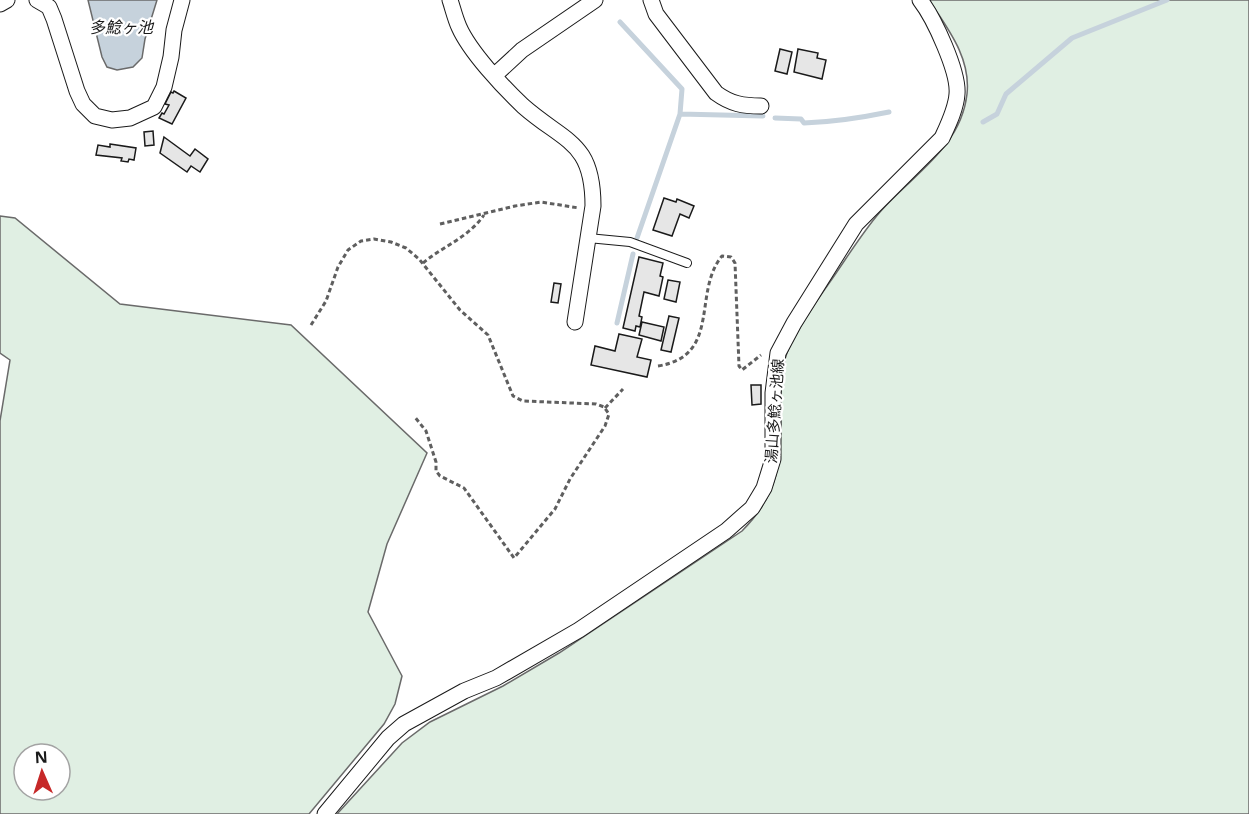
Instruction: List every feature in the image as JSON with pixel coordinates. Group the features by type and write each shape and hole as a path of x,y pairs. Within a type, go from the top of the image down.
{"street":[{"path":"0,4 7,0"},
{"path":"37,0 49,7 54,18 77,91 84,104 95,116 112,120 130,118 154,107 164,87 182,0"},
{"path":"450,0 466,40 524,106 571,141 582,154 590,169 593,187 592,211 574,322"},
{"path":"495,75 522,50 595,0"},
{"path":"651,0 656,14 716,93 739,105 760,106"},
{"name":"湯山多鯰ヶ池線","path":"325,814 388,738 404,724 464,691 496,678 579,630 726,531 752,508 764,488 773,459 773,393 778,353 783,343 856,224 942,138 950,121 957,94 953,68 939,35 920,0"}],"lane":[{"path":"588,238 630,242 687,263"}],"path":[{"path":"440,224 541,202 558,203 592,211"},
{"path":"423,263 433,254 467,234 484,215"},
{"path":"311,325 326,302 338,267 348,250 362,241 374,239 390,242 406,248 423,263 460,310 488,335 513,396 523,401 587,403 605,408 609,414 605,426 570,479 555,509 514,558 464,488 440,476 436,471 436,462 426,431 414,416"},
{"path":"658,366 680,361 689,352 700,334 712,274 722,256 731,257 735,263 739,366 742,370 764,353 783,343"},
{"path":"605,408 623,389"}],"green space":[{"path":"929,0 1249,0 1249,814 337,814 402,743 430,722 503,686 559,653 742,531 756,515 766,500 777,469 781,436 782,372 793,339 867,228 945,145 963,113 967,81 962,56"},
{"path":"0,216 15,218 120,304 291,325 427,453 387,544 368,612 402,676 395,704 384,724 309,814 0,814 0,421 10,360 0,353"}],"water":[{"name":"多鯰ヶ池","path":"88,0 157,0 145,39 142,58 133,67 117,70 107,67 102,57"}],"building":[{"path":"780,49 792,52 787,74 775,71"},
{"path":"798,49 818,53 817,58 826,60 822,79 794,72"},
{"path":"174,91 186,98 172,124 159,118 169,105 165,104 171,92"},
{"path":"153,131 154,145 145,146 144,132"},
{"path":"164,137 190,156 195,149 208,159 200,172 191,166 187,172 160,153"},
{"path":"110,144 136,148 134,160 129,159 128,162 121,161 122,158 96,155 98,145 110,147"},
{"path":"664,198 676,202 677,199 694,206 689,218 680,214 672,236 653,230"},
{"path":"639,257 663,263 660,276 663,277 659,296 644,292 639,316 642,317 640,327 636,326 635,331 623,328"},
{"path":"668,280 680,282 676,302 664,299"},
{"path":"554,283 561,284 558,303 551,302"},
{"path":"669,316 679,318 671,352 661,350"},
{"path":"642,322 664,327 661,341 639,335"},
{"path":"619,334 642,339 637,357 651,360 647,377 591,365 595,346 615,351"},
{"path":"751,385 761,385 761,404 752,405"}],"waterway":[{"path":"983,122 997,114 1006,94 1072,38 1167,0"},
{"path":"620,22 682,89 680,114 637,238"},
{"path":"775,118 801,119 804,123 889,112"},
{"path":"680,114 763,116"},
{"path":"617,323 633,254"}]}
